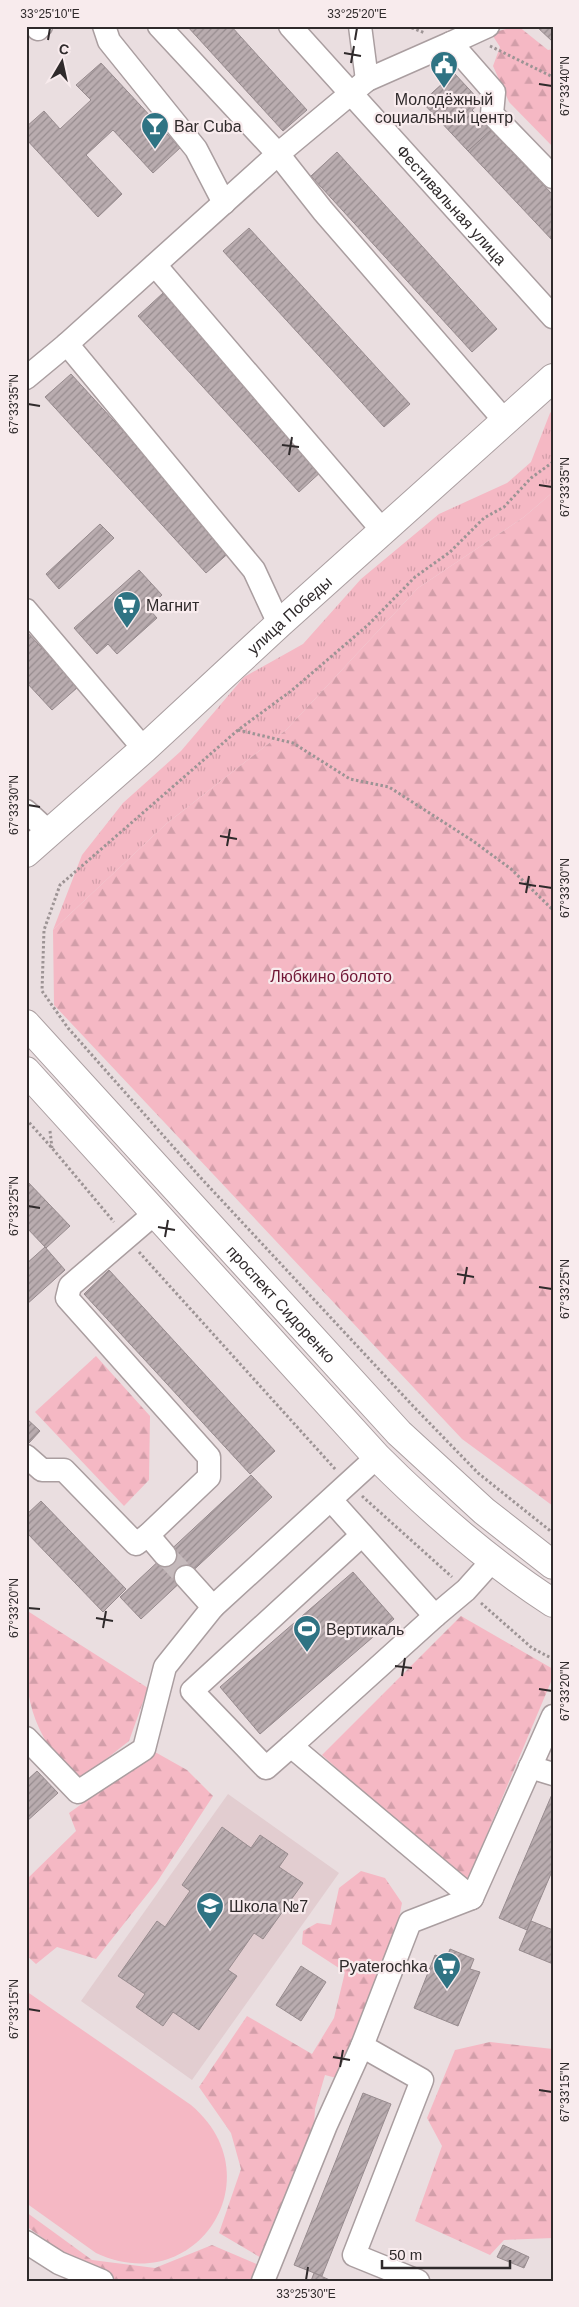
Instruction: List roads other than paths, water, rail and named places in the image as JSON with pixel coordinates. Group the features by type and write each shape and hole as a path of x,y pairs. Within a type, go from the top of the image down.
{"main road":[{"name":"улица Победы","path":"26,853 144,749 279,624 553,378"},
{"name":"проспект Сидоренко","path":"26,1024 399,1433 484,1511 553,1565"},
{"name":"проспект Сидоренко","path":"26,1071 154,1214 377,1457 421,1500 492,1561 553,1603"}],"street":[{"path":"36,26 38,29 41,26"},
{"path":"104,26 115,48 196,149 224,203"},
{"path":"159,26 278,154 323,211 505,421"},
{"name":"Фестивальная улица","path":"290,26 359,87 553,317"},
{"path":"359,87 360,26"},
{"path":"30,370 66,344 278,154 359,87 469,35 494,92 492,114 553,177"},
{"path":"155,265 383,531"},
{"path":"66,344 254,570 279,624"},
{"path":"26,610 144,749"},
{"path":"26,811 50,833"},
{"path":"26,1456 42,1470 64,1470 136,1544 209,1477 209,1457 66,1298 70,1286 154,1214"},
{"path":"26,1738 78,1792 144,1749 165,1667 213,1607 377,1457"},
{"path":"331,1500 435,1616"},
{"path":"148,1535 165,1555"},
{"path":"192,1691 362,1535"},
{"path":"165,1667 192,1691 266,1768 466,1590 492,1561"},
{"path":"186,1577 213,1607"},
{"path":"262,2281 326,2125 362,2046 410,1922 472,1898 553,1716"},
{"path":"290,1746 472,1898"},
{"path":"530,1767 553,1774"},
{"path":"362,2046 422,2080 354,2255 418,2281"},
{"path":"26,2242 59,2263 102,2281"}],"tunnel":[{"path":"165,1555 186,1577"}],"place":[{"name":"Молодёжный социальный центр","path":"444,89"},
{"name":"Bar Cuba","path":"155,150"},
{"name":"Магнит","path":"127,629"},
{"name":"Вертикаль","path":"307,1653"},
{"name":"Школа №7","path":"210,1930"},
{"name":"Pyaterochka","path":"447,1990"}],"park label":[{"name":"Любкино болото","path":"331,976"}]}
